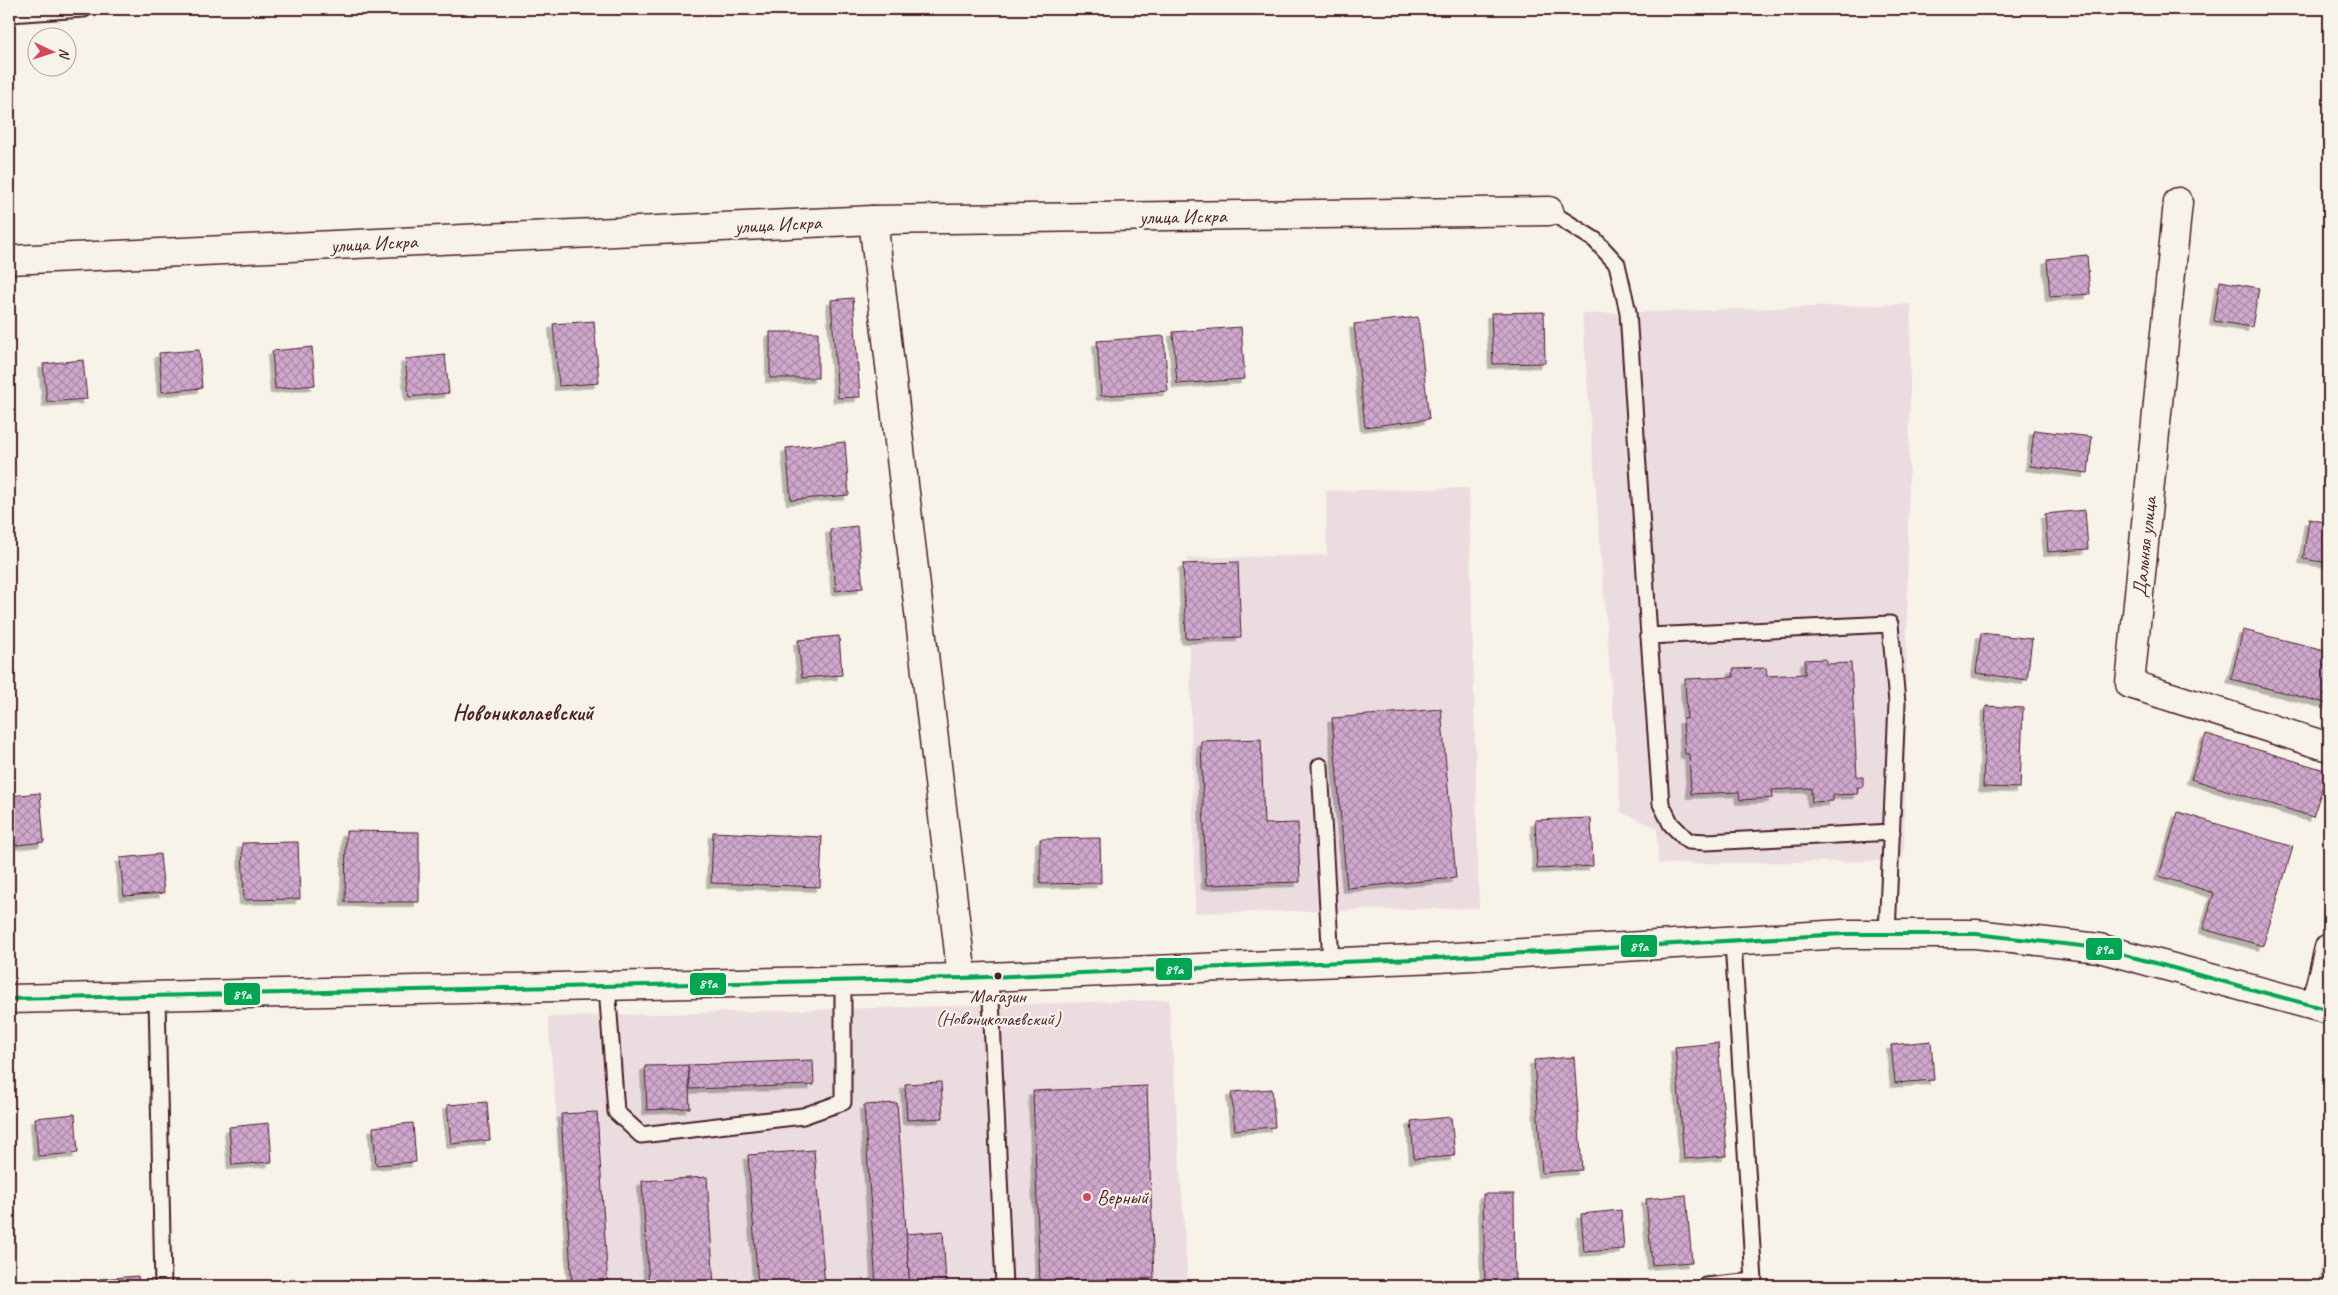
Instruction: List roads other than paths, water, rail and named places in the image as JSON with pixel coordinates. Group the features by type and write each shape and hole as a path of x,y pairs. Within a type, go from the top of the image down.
{"street":[{"name":"Дальняя улица","path":"2178,202 2130,684 2329,747"},
{"name":"улица Искра","path":"9,260 873,220 1549,212"},
{"path":"873,220 962,978"},
{"path":"9,999 962,978 1331,963 1733,942 1843,934 1976,934 2099,948 2322,1008 2329,948"}],"lane":[{"path":"9,14 84,9"},
{"path":"1549,212 1595,240 1618,264 1628,312 1661,804 1671,824 1688,841 1708,842 1892,832"},
{"path":"1649,636 1890,624 1897,703 1887,934"},
{"path":"1320,766 1331,963"},
{"path":"1705,1286 1754,1281 1733,942"},
{"path":"990,977 1004,1286"},
{"path":"607,986 616,1112 641,1135 802,1116 842,1102 843,981"},
{"path":"157,996 163,1286"}],"place":[{"name":"Магазин (Новониколаевский)","path":"998,976"},
{"name":"Верный","path":"1087,1197"}],"district":[{"name":"Новониколаевский","path":"523,712"}]}
